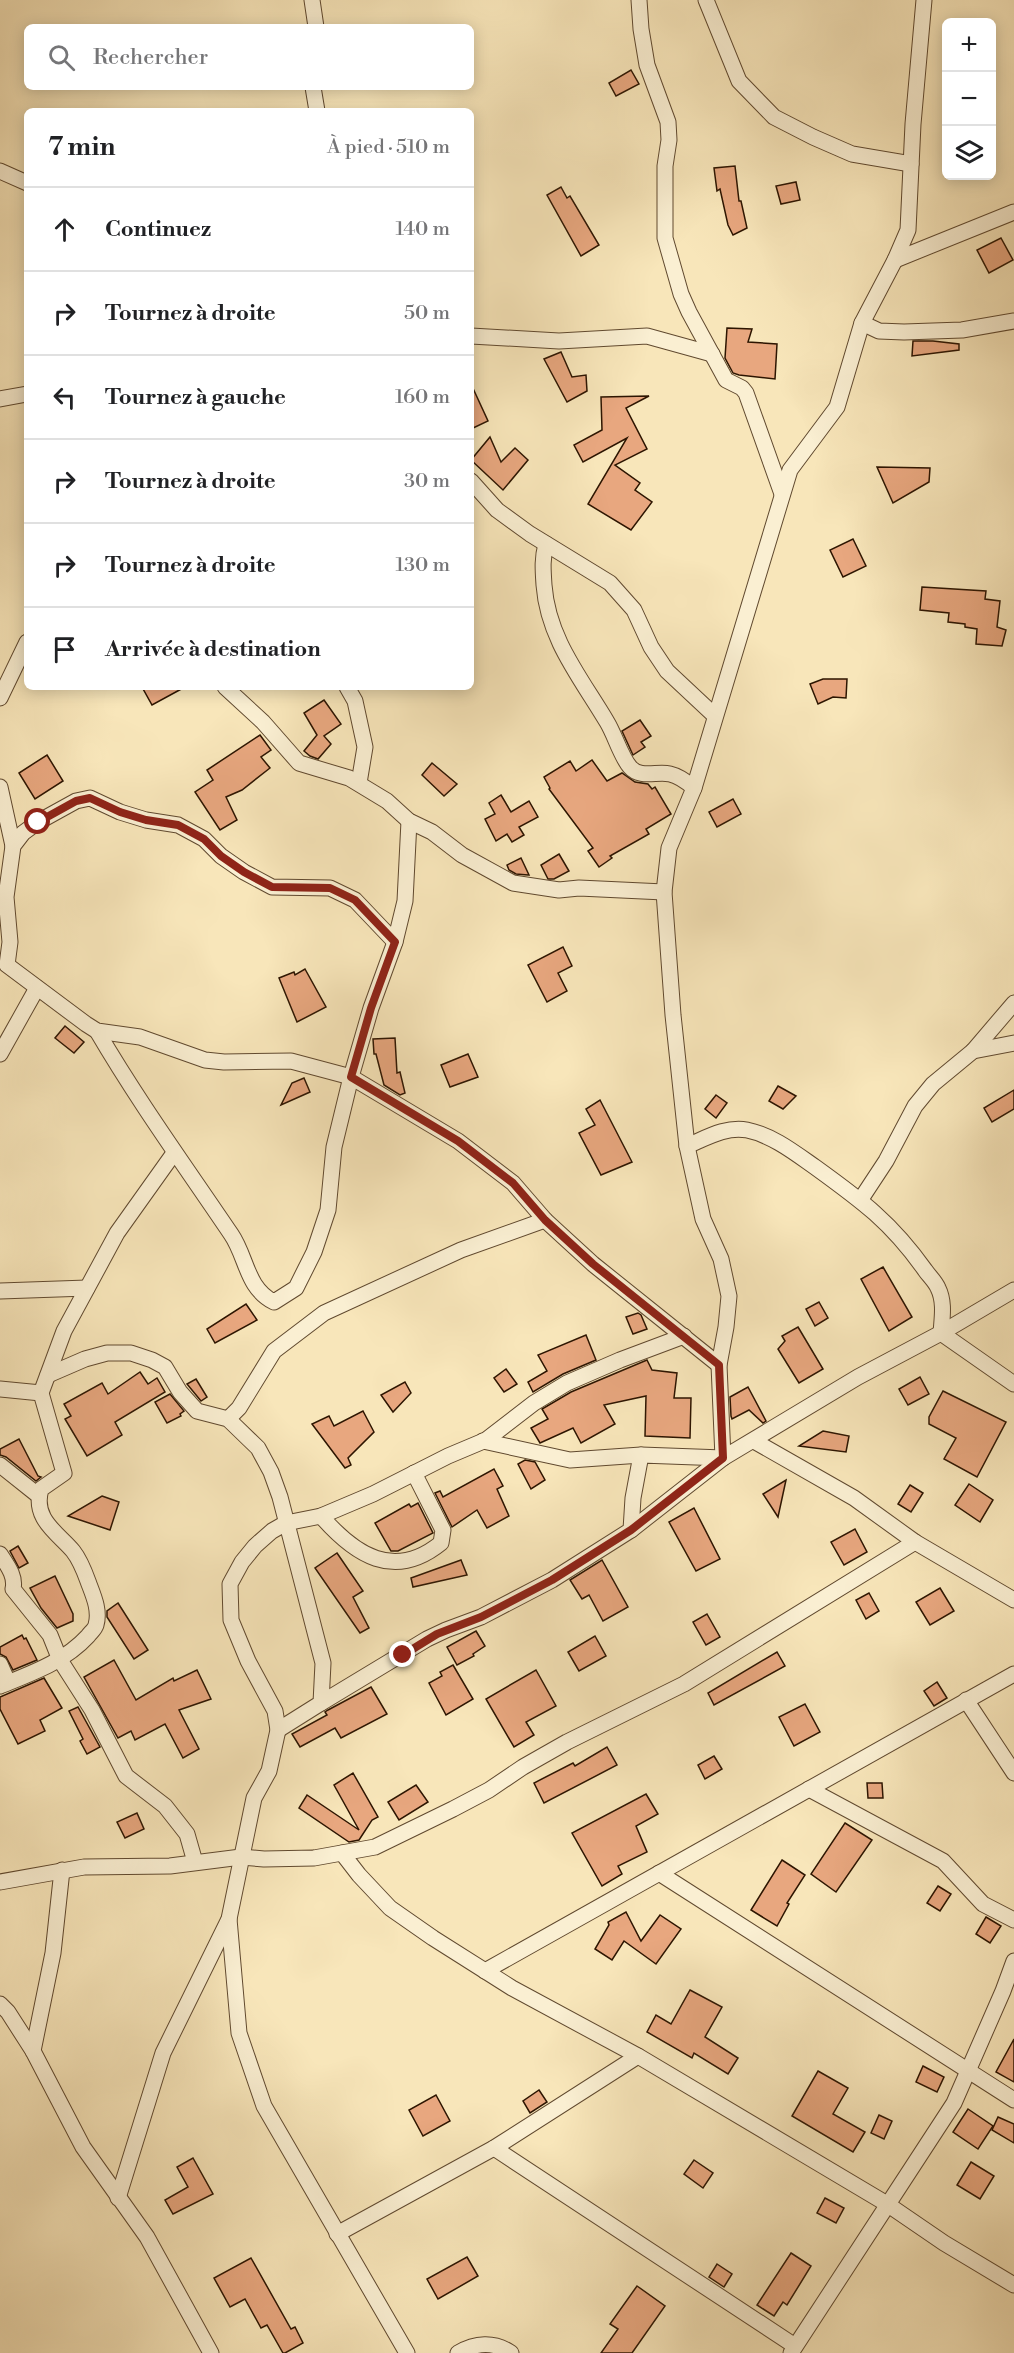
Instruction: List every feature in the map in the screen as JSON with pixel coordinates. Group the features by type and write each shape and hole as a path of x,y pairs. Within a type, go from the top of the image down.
{"street":[{"path":"312,0 316,24"},
{"path":"639,0 640,29 647,65 668,122 669,140 665,166 665,238 681,294 726,380 742,388 746,393 782,494"},
{"path":"706,0 739,81 774,117 852,154 911,164"},
{"path":"723,1458 719,1365 729,1296 727,1277 721,1259 703,1220 687,1146 673,1015 664,892 669,848 694,788 714,715 790,470 837,407 862,323 908,230 924,0"},
{"path":"314,90 317,108"},
{"path":"0,171 24,182"},
{"path":"895,260 1014,213"},
{"path":"862,323 879,331 904,332 962,330 1014,321"},
{"path":"474,336 559,340 647,336 712,354"},
{"path":"0,399 24,395"},
{"path":"474,484 497,510 546,544 610,583 634,610 651,646 667,671 714,715"},
{"path":"546,544 542,560 544,592 546,608 554,633 614,734 629,767 641,774 670,774 694,788"},
{"path":"0,698 24,648"},
{"path":"228,690 263,722 299,763 350,778 359,783 387,801 409,821 432,832 462,855 513,883 559,890 579,888 664,892"},
{"path":"349,690 355,701 365,747 359,783"},
{"path":"0,787 13,846 6,897 10,942 4,963 97,1030 125,1079 174,1154 233,1237 248,1275 266,1298 274,1302 296,1288 315,1252 328,1210 334,1147 351,1077 371,1008 395,942 405,901 409,821"},
{"path":"13,846 23,833 38,822 76,801 90,798 120,812 146,820 178,825 204,839 236,866 272,887 330,888 355,900 395,942"},
{"path":"0,1054 37,988"},
{"path":"861,1199 886,1161 915,1106 933,1084 974,1051 1014,1003"},
{"path":"97,1030 140,1037 205,1060 291,1061 351,1077 458,1141 513,1183 545,1220 593,1264 719,1365"},
{"path":"974,1051 1014,1043"},
{"path":"687,1146 727,1130 747,1130 767,1137 793,1152 861,1199 908,1245 937,1286 942,1307 941,1333"},
{"path":"39,1496 44,1486 64,1473 41,1393 64,1331 117,1233 174,1154"},
{"path":"228,1419 250,1393 274,1351 324,1313 461,1250 545,1220"},
{"path":"0,1291 87,1288"},
{"path":"278,1730 427,1639 481,1617 552,1580 631,1530 723,1458 858,1377 941,1333 1014,1290"},
{"path":"941,1333 1014,1384"},
{"path":"118,2198 163,2054 229,1919 254,1798 268,1771 278,1730 275,1711 248,1661 231,1620 230,1584 242,1562 255,1546 272,1531 286,1523 321,1516 483,1441 534,1403 567,1383 684,1336"},
{"path":"48,1375 85,1359 107,1353 131,1353 152,1360 165,1367 180,1392 197,1411 228,1419 258,1448 277,1489 323,1663 321,1703"},
{"path":"0,1389 41,1393"},
{"path":"483,1441 570,1460 641,1455 723,1458"},
{"path":"754,1441 854,1498 915,1542 1014,1600"},
{"path":"631,1530 633,1498 641,1455"},
{"path":"0,1465 39,1496 46,1523 73,1550 97,1605 96,1627 80,1645 60,1659 4,1684 0,1664"},
{"path":"321,1516 351,1546 387,1563 412,1560 428,1553 441,1543 443,1530 414,1473"},
{"path":"0,1882 84,1867 170,1866 241,1857 314,1858 375,1846 480,1795 567,1742 684,1684 915,1542"},
{"path":"0,1554 14,1583 6,1591 50,1635 60,1659 92,1710 126,1776 165,1806 187,1834 195,1862"},
{"path":"485,1971 1014,1674"},
{"path":"966,1700 1014,1773"},
{"path":"808,1789 943,1861 983,1904 1014,1920"},
{"path":"342,1852 359,1875 390,1908 485,1971 638,2056 887,2204 944,2243 1014,2285"},
{"path":"33,2051 53,1953 62,1870"},
{"path":"659,1873 1014,2100"},
{"path":"229,1919 239,2033 264,2106 407,2353"},
{"path":"494,2148 793,2350 954,2103 1014,1961"},
{"path":"0,2004 8,2012 33,2051 83,2147 147,2237 211,2353"},
{"path":"337,2234 494,2148 638,2056"},
{"path":"458,2353 471,2345 488,2345 503,2347 511,2353"}],"building":[{"path":"631,70 639,84 616,96 609,83"},
{"path":"735,166 739,201 741,201 747,228 733,235 728,225 720,189 717,191 714,168"},
{"path":"796,182 800,200 781,204 776,186"},
{"path":"561,187 567,198 570,196 599,245 581,256 547,195"},
{"path":"1001,238 1013,260 989,273 977,250"},
{"path":"727,328 752,329 748,342 777,344 775,379 733,373 725,358"},
{"path":"913,341 959,344 959,350 912,356"},
{"path":"561,352 572,377 586,375 587,391 567,402 544,359"},
{"path":"474,391 488,421 474,428"},
{"path":"649,396 626,408 647,449 615,465 640,483 635,490 652,502 631,530 588,504 627,438 583,462 574,445 602,430 601,397"},
{"path":"490,437 501,462 515,448 528,460 503,490 474,463 474,456"},
{"path":"877,467 930,468 929,482 893,503"},
{"path":"853,539 866,566 843,577 830,550"},
{"path":"922,587 986,591 985,599 1000,601 997,627 1006,630 1002,646 976,644 977,629 965,627 965,624 948,622 949,613 920,610"},
{"path":"823,679 847,679 846,698 833,697 818,704 810,684"},
{"path":"144,690 180,690 152,705"},
{"path":"324,700 341,724 324,736 331,744 318,759 304,751 317,735 304,713"},
{"path":"640,720 651,736 641,742 645,747 633,755 622,731"},
{"path":"260,735 271,750 261,757 270,768 242,790 226,797 237,820 220,830 195,792 213,780 207,770"},
{"path":"47,755 63,781 35,799 19,773"},
{"path":"592,760 607,781 622,773 635,782 648,784 652,789 655,787 671,814 646,829 649,834 610,856 612,858 599,867 588,851 593,848 549,789 544,777 570,761 576,771"},
{"path":"432,763 457,784 444,796 422,775"},
{"path":"501,795 511,812 529,801 538,817 519,827 524,835 512,842 507,834 496,841 485,819 495,814 489,803"},
{"path":"733,799 741,814 717,827 709,812"},
{"path":"559,854 569,871 554,879 548,879 541,865"},
{"path":"521,858 529,875 516,874 509,870 507,865"},
{"path":"563,947 572,966 558,973 567,991 547,1002 528,965"},
{"path":"305,969 326,1007 297,1022 279,978 294,972 295,975"},
{"path":"65,1026 84,1042 74,1053 55,1038"},
{"path":"395,1038 397,1073 400,1072 405,1093 400,1095 384,1085 376,1054 374,1054 373,1039"},
{"path":"468,1054 478,1077 450,1087 441,1065"},
{"path":"304,1078 310,1092 281,1105 292,1083"},
{"path":"778,1086 796,1096 783,1109 769,1101"},
{"path":"1014,1090 1014,1109 992,1122 984,1108"},
{"path":"716,1095 727,1103 716,1118 705,1109"},
{"path":"600,1100 632,1162 601,1175 579,1133 595,1125 586,1109"},
{"path":"883,1267 912,1317 889,1331 861,1279"},
{"path":"819,1302 828,1318 815,1326 806,1309"},
{"path":"246,1304 257,1320 215,1343 207,1329"},
{"path":"638,1313 647,1329 633,1334 626,1317"},
{"path":"798,1327 823,1369 799,1383 778,1349 785,1341 782,1336"},
{"path":"586,1335 596,1360 563,1374 533,1392 528,1382 547,1371 538,1355"},
{"path":"647,1360 652,1370 677,1373 674,1398 691,1398 690,1438 645,1436 646,1396 604,1405 615,1424 581,1443 573,1428 540,1443 531,1428 548,1419 542,1409 571,1392"},
{"path":"506,1369 517,1384 504,1392 494,1378"},
{"path":"140,1372 148,1384 157,1378 165,1392 115,1422 122,1435 87,1456 65,1419 71,1416 64,1404 102,1383 108,1394"},
{"path":"920,1377 929,1394 908,1405 899,1389"},
{"path":"196,1379 207,1397 201,1401 187,1384"},
{"path":"405,1382 411,1393 393,1412 381,1395"},
{"path":"748,1387 766,1421 763,1423 749,1410 732,1419 730,1397"},
{"path":"943,1391 1006,1422 977,1477 944,1459 956,1438 929,1424 929,1417"},
{"path":"170,1394 184,1411 180,1414 181,1416 167,1423 155,1402"},
{"path":"363,1411 374,1432 348,1458 351,1465 345,1468 312,1424 329,1416 334,1426"},
{"path":"823,1431 849,1436 846,1452 799,1446"},
{"path":"19,1439 38,1476 41,1477 36,1481 6,1457 0,1455 0,1449"},
{"path":"525,1460 535,1462 545,1480 531,1489 518,1464"},
{"path":"494,1469 503,1486 497,1489 509,1516 487,1528 477,1510 452,1527 435,1493 440,1491 443,1497"},
{"path":"786,1480 778,1517 763,1494"},
{"path":"969,1484 993,1500 980,1522 955,1505"},
{"path":"910,1485 923,1493 911,1512 898,1504"},
{"path":"102,1496 119,1502 110,1530 68,1516"},
{"path":"418,1503 433,1533 398,1551 391,1551 375,1523 409,1504 411,1507"},
{"path":"694,1508 720,1559 696,1571 669,1522"},
{"path":"855,1529 867,1552 844,1565 831,1542"},
{"path":"18,1546 28,1563 19,1568 10,1551"},
{"path":"337,1553 363,1591 353,1597 369,1628 360,1633 315,1568"},
{"path":"461,1560 467,1575 413,1587 411,1578"},
{"path":"602,1560 628,1607 603,1621 589,1595 582,1599 570,1580"},
{"path":"55,1576 73,1614 73,1621 57,1628 41,1608 30,1588"},
{"path":"940,1588 954,1611 930,1625 916,1602"},
{"path":"869,1593 879,1611 866,1619 856,1600"},
{"path":"118,1603 148,1650 134,1659 107,1617 107,1611"},
{"path":"707,1614 720,1637 706,1645 693,1622"},
{"path":"476,1631 485,1646 473,1654 474,1656 457,1665 447,1647"},
{"path":"22,1635 24,1639 26,1638 37,1660 13,1670 6,1657 0,1654 0,1647"},
{"path":"595,1636 606,1656 579,1671 568,1652"},
{"path":"777,1652 785,1666 714,1705 708,1693"},
{"path":"114,1660 136,1700 173,1678 174,1681 197,1670 211,1699 179,1710 199,1749 183,1758 165,1724 135,1740 131,1731 118,1738 84,1677"},
{"path":"453,1665 473,1699 446,1715 429,1683 442,1676 440,1672"},
{"path":"536,1670 556,1706 526,1722 534,1735 514,1747 486,1699"},
{"path":"44,1678 62,1708 40,1720 45,1731 18,1744 0,1709 0,1697"},
{"path":"937,1682 947,1698 934,1706 924,1691"},
{"path":"371,1687 387,1714 341,1738 335,1728 300,1747 292,1734 327,1715 325,1712 328,1710"},
{"path":"805,1704 820,1732 794,1746 779,1717"},
{"path":"78,1707 100,1747 87,1754 80,1741 83,1739 69,1711"},
{"path":"607,1747 617,1765 544,1803 534,1783 573,1763 575,1766"},
{"path":"714,1756 722,1769 705,1779 698,1765"},
{"path":"353,1773 378,1817 372,1820 359,1840 349,1842 299,1808 307,1795 359,1830 334,1785"},
{"path":"867,1783 882,1783 883,1798 868,1798"},
{"path":"416,1785 428,1802 399,1820 388,1802"},
{"path":"646,1794 658,1814 636,1826 647,1852 618,1866 622,1874 602,1886 572,1833"},
{"path":"137,1813 144,1829 125,1838 117,1822"},
{"path":"845,1823 872,1840 836,1892 811,1874"},
{"path":"782,1860 805,1875 787,1903 789,1904 777,1926 751,1910"},
{"path":"938,1886 951,1894 940,1911 927,1903"},
{"path":"626,1912 641,1941 660,1915 681,1929 656,1964 624,1941 612,1960 595,1949 609,1925 608,1922"},
{"path":"986,1917 1001,1926 990,1943 976,1934"},
{"path":"690,1990 722,2007 705,2037 738,2058 728,2074 694,2053 692,2058 647,2032 656,2015 671,2024"},
{"path":"1014,2039 1014,2082 996,2072"},
{"path":"923,2066 944,2077 937,2092 916,2082"},
{"path":"818,2071 848,2088 833,2114 865,2132 853,2152 792,2116"},
{"path":"539,2090 547,2102 530,2113 523,2101"},
{"path":"436,2095 450,2121 423,2136 409,2110"},
{"path":"968,2109 993,2126 978,2149 953,2132"},
{"path":"879,2115 892,2121 884,2139 871,2133"},
{"path":"998,2117 1014,2124 1014,2143 992,2130"},
{"path":"193,2158 213,2194 173,2214 165,2200 188,2187 177,2167"},
{"path":"694,2160 713,2173 703,2188 684,2174"},
{"path":"971,2162 994,2176 980,2199 957,2185"},
{"path":"825,2198 844,2208 836,2223 817,2213"},
{"path":"791,2253 811,2266 787,2305 783,2302 774,2316 757,2305"},
{"path":"467,2257 478,2276 438,2299 427,2279"},
{"path":"251,2258 291,2329 295,2327 303,2343 285,2353 267,2325 261,2328 245,2299 230,2307 214,2278"},
{"path":"717,2264 732,2274 724,2287 709,2277"},
{"path":"637,2286 665,2306 632,2353 601,2353 618,2329 610,2324"}],"route":[{"path":"38,822 76,801 90,798 120,812 146,820 178,825 204,839 221,856 244,872 272,887 330,888 355,900 395,942 371,1008 351,1077 458,1141 513,1183 545,1220 593,1264 719,1365 723,1458 631,1530 552,1580 481,1617 427,1639 403,1655"}]}
